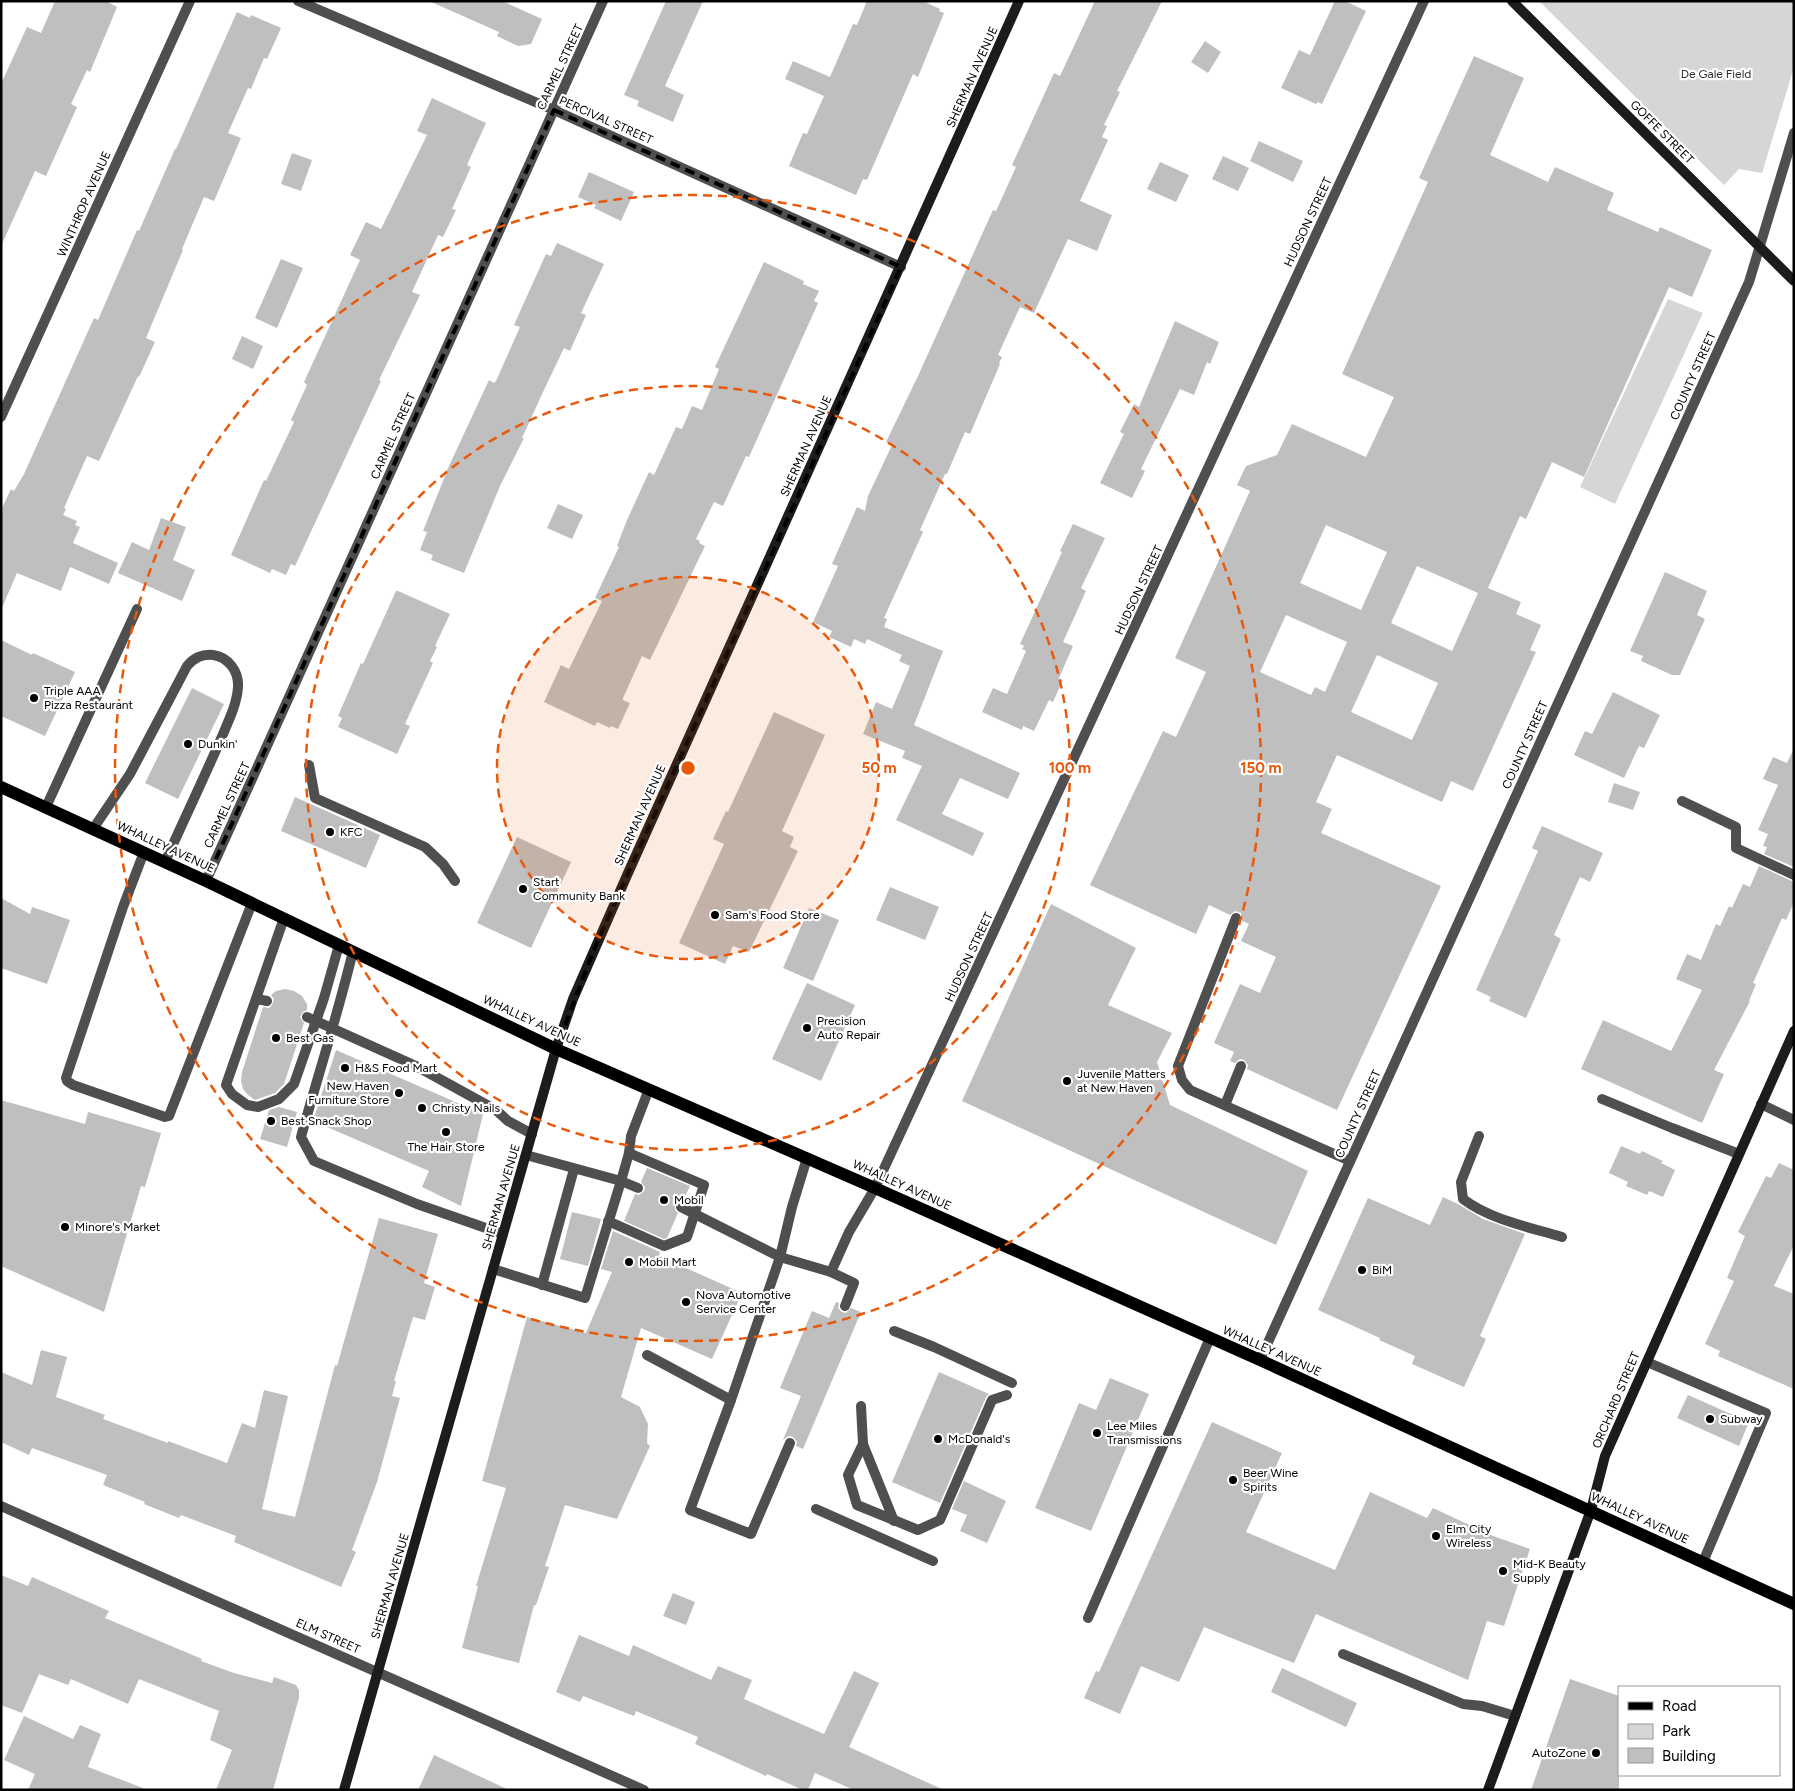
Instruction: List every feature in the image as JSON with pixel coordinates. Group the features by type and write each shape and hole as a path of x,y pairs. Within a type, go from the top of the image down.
{"main road":[{"name":"SHERMAN AVENUE","path":"344,1790 502,1234 556,1049 573,999 686,740 901,267 1019,1"},
{"name":"GOFFE STREET","path":"1512,1 1794,281"},
{"name":"WHALLEY AVENUE","path":"1,786 206,881 556,1049 875,1188 1260,1360 1794,1604"},
{"name":"ORCHARD STREET","path":"1488,1790 1591,1510 1605,1456 1794,1031"}],"street":[{"name":"WINTHROP AVENUE","path":"1,417 190,1"},
{"name":"PERCIVAL STREET","path":"298,1 554,110 901,267"},
{"name":"CARMEL STREET","path":"206,881 603,1"},
{"name":"HUDSON STREET","path":"831,1272 849,1232 875,1188 1424,1"},
{"name":"COUNTY STREET","path":"1260,1360 1749,282 1794,133"},
{"path":"46,807 137,609"},
{"path":"93,829 130,774 187,666 193,658 206,654 220,656 229,661 235,672 239,685 237,696 216,749 165,862"},
{"path":"308,765 314,798 425,847 443,864 455,881"},
{"path":"1682,801 1736,827 1736,848 1794,875"},
{"path":"144,852 123,907 66,1078 73,1085 165,1117 169,1116 252,903"},
{"path":"284,918 262,1000 237,1069 226,1085 232,1094 247,1105 258,1107 279,1099 287,1087 294,1084 300,1051 340,945"},
{"path":"1236,918 1178,1066 1182,1080 1190,1090 1350,1161"},
{"path":"353,951 333,1029 301,1137 314,1161 417,1204 502,1234"},
{"path":"311,1019 416,1066 496,1110 508,1121 532,1134"},
{"path":"1225,1105 1241,1066"},
{"path":"493,1270 585,1298 629,1153 631,1136 649,1089"},
{"path":"1602,1099 1739,1154"},
{"path":"1761,1104 1794,1120"},
{"path":"1479,1136 1462,1182 1463,1199 1474,1207 1495,1216 1562,1237"},
{"path":"608,1221 664,1246 688,1237 704,1185 629,1153"},
{"path":"526,1155 621,1181 638,1188"},
{"path":"790,1443 750,1534 690,1510 731,1400 780,1257 792,1207 807,1158"},
{"path":"542,1285 574,1169"},
{"path":"680,1207 780,1257 831,1272 854,1283 845,1306"},
{"path":"894,1331 1012,1383"},
{"path":"1088,1618 1210,1338"},
{"path":"647,1356 731,1400"},
{"path":"1647,1362 1766,1413 1703,1562"},
{"path":"864,1444 848,1475 856,1504 918,1530 940,1520 992,1400 1007,1395"},
{"path":"861,1406 864,1444 894,1521"},
{"name":"ELM STREET","path":"1,1506 644,1790"},
{"path":"816,1510 933,1561"},
{"path":"1343,1654 1463,1704 1482,1706 1515,1716"}],"highlighted area":[{"path":"554,110 901,267 595,947 556,1049 206,881"}],"green space":[{"name":"De Gale Field","path":"1539,1 1794,1 1794,67 1762,173 1739,169 1724,185"},
{"path":"1668,299 1703,313 1615,504 1580,487"}],"building":[{"path":"55,1 106,1 117,7 90,72 87,70 71,104 77,107 46,176 35,171 1,246 1,84 27,27 41,33"},
{"path":"429,1 502,1 542,19 531,44 518,46 497,36 499,32"},
{"path":"666,1 703,1 665,86 684,95 673,122 637,106 639,101 624,95"},
{"path":"867,1 923,1 944,13 918,77 913,74 867,180 863,179 856,195 789,166 803,133 807,134 824,96 785,79 793,61 830,77 853,24 857,25"},
{"path":"1095,1 1162,1 1117,91 1120,92 1104,125 1107,126 1102,137 1108,140 1080,201 1112,215 1097,251 1068,239 1034,313 1020,307 998,355 1002,357 1000,364 970,434 965,432 947,474 945,474 920,530 923,532 884,618 887,619 884,627 943,651 914,725 1020,773 1008,799 960,778 942,814 984,833 973,856 896,820 922,766 902,758 905,751 863,734 876,702 892,709 910,666 899,661 902,655 867,639 865,644 854,639 851,647 829,637 832,631 813,622 838,566 832,564 857,507 865,511 868,496 892,445 886,442 993,210 996,211 1016,167 1012,165 1054,73 1060,76"},
{"path":"1335,1 1345,1 1366,11 1322,104 1318,102 1316,104 1281,88 1299,50 1310,55"},
{"path":"237,12 250,18 251,15 281,28 267,59 264,58 251,89 248,88 228,133 241,138 214,201 204,197 182,249 146,338 155,342 99,461 87,456 64,508 66,509 63,515 77,521 75,525 80,527 73,543 118,563 109,584 70,567 61,591 17,573 1,610 1,510 11,489 14,491 24,474 94,318 98,320"},
{"path":"1205,41 1221,52 1208,73 1191,62"},
{"path":"1474,56 1524,78 1490,155 1548,182 1555,167 1614,193 1607,210 1658,232 1660,227 1712,250 1692,297 1669,287 1584,477 1552,462 1526,519 1520,516 1488,588 1521,602 1516,614 1541,625 1530,650 1536,652 1473,791 1451,781 1442,802 1337,755 1316,802 1332,809 1321,833 1441,886 1337,1110 1247,1069 1248,1065 1244,1060 1240,1059 1235,1063 1230,1061 1234,1052 1214,1043 1240,984 1260,993 1276,957 1241,941 1249,924 1242,921 1241,913 1235,911 1230,915 1209,905 1196,934 1090,885 1163,731 1176,737 1206,672 1175,658 1250,491 1237,485 1246,466 1277,455 1292,424 1366,457 1394,397 1342,374 1428,182 1419,178","holes":["1326,525 1387,552 1361,610 1300,583","1417,566 1478,593 1452,651 1391,623","1286,615 1347,642 1325,692 1315,687 1311,695 1260,672","1377,655 1438,683 1412,740 1351,712"]},
{"path":"432,98 486,123 467,165 471,167 452,209 456,210 443,237 438,235 412,292 420,295 379,380 381,381 295,566 291,564 286,575 272,569 270,573 231,555 264,480 266,481 294,422 291,420 307,385 304,382 360,260 350,255 366,222 381,229 427,135 417,131"},
{"path":"1259,141 1303,161 1293,182 1250,161"},
{"path":"292,153 312,160 301,191 281,184"},
{"path":"1223,156 1249,168 1238,191 1212,179"},
{"path":"1160,162 1189,175 1176,202 1147,189"},
{"path":"589,172 634,192 621,221 594,208 596,205 578,197"},
{"path":"557,243 604,264 581,313 586,315 570,351 564,348 522,438 524,438 500,486 464,573 431,560 433,555 420,550 427,532 423,531 449,466 489,380 494,383 496,381 520,327 514,325 546,254 551,256"},
{"path":"281,259 303,268 277,328 255,318"},
{"path":"764,262 804,281 803,284 819,291 814,301 818,303 749,457 746,456 723,506 714,502 696,539 705,546 650,660 642,656 623,698 623,700 630,703 618,729 611,726 610,728 597,722 595,726 544,702 561,665 569,669 602,601 595,598 619,547 617,546 627,520 649,472 654,475 676,427 682,429 692,406 702,410 719,369 715,367"},
{"path":"1175,321 1219,342 1210,364 1207,362 1194,395 1180,389 1141,469 1145,471 1132,498 1100,483 1124,434 1120,432 1134,404 1139,407"},
{"path":"242,336 263,346 253,369 232,359"},
{"path":"558,504 583,515 572,539 547,528"},
{"path":"161,518 186,527 173,560 195,570 182,601 118,573 132,542 149,550"},
{"path":"1073,524 1105,538 1081,588 1086,591 1063,642 1073,646 1059,678 1063,680 1053,702 1049,700 1034,731 1023,726 1022,730 982,712 993,688 1007,694 1026,651 1022,649 1024,646 1020,644"},
{"path":"1665,572 1707,591 1697,615 1705,619 1680,675 1672,675 1641,661 1643,656 1630,651"},
{"path":"396,591 450,614 435,646 437,647 430,661 433,663 405,724 410,726 397,754 338,727 342,718 338,716"},
{"path":"1,640 75,672 45,736 1,716"},
{"path":"192,688 224,704 178,799 145,783"},
{"path":"1613,692 1660,715 1644,748 1639,746 1624,778 1574,755 1585,731 1592,734"},
{"path":"774,712 825,735 782,831 794,837 790,847 798,851 749,952 733,946 725,964 679,943 724,844 713,839 726,811 728,812"},
{"path":"1794,748 1794,867 1764,854 1767,847 1763,846 1768,834 1758,830 1778,785 1763,779 1773,757 1787,763"},
{"path":"1614,783 1640,792 1633,810 1608,802"},
{"path":"295,797 380,835 366,868 281,831"},
{"path":"1542,826 1603,853 1590,882 1580,877 1554,935 1561,939 1526,1018 1489,1001 1491,997 1476,990 1538,851 1532,848"},
{"path":"517,837 571,862 531,948 477,923"},
{"path":"1759,866 1794,882 1794,902 1786,920 1782,918 1753,983 1756,984 1750,1001 1714,1070 1724,1074 1702,1123 1581,1069 1603,1020 1671,1051 1702,990 1676,979 1687,954 1701,960 1716,924 1720,926 1729,906 1732,908 1743,884 1750,887"},
{"path":"890,887 939,907 925,940 876,920"},
{"path":"1,898 30,914 32,907 70,920 47,984 1,968"},
{"name":"Juvenile Matters at New Haven","path":"1051,904 1136,948 1108,1005 1172,1033 1157,1062 1170,1105 1308,1171 1276,1245 962,1101"},
{"path":"809,908 839,920 813,981 783,968"},
{"path":"807,983 855,1005 821,1081 772,1059"},
{"path":"285,989 294,991 302,996 307,1004 307,1010 300,1017 304,1023 284,1084 275,1093 255,1100 243,1089 241,1081 242,1072 263,1007 269,1008 274,999 271,995 276,991"},
{"path":"336,1050 483,1114 461,1206 422,1187 429,1171 313,1121"},
{"name":"Minore's Market","path":"1,1100 85,1124 88,1112 161,1133 145,1187 141,1186 104,1312 1,1266"},
{"path":"279,1107 297,1112 287,1147 260,1139 269,1110"},
{"path":"1621,1146 1640,1154 1642,1151 1663,1161 1661,1163 1675,1170 1663,1197 1649,1191 1647,1195 1626,1186 1628,1182 1609,1173"},
{"path":"1779,1163 1794,1170 1794,1245 1774,1286 1794,1294 1794,1389 1718,1356 1720,1351 1705,1344 1734,1281 1727,1278 1745,1236 1738,1232 1766,1176 1771,1178"},
{"path":"647,1168 690,1186 683,1201 678,1201 675,1204 675,1210 678,1213 667,1238 664,1239 624,1221 635,1194 639,1195 644,1191 645,1187 641,1182"},
{"path":"1443,1197 1483,1219 1525,1234 1480,1336 1486,1339 1464,1387 1412,1364 1415,1356 1318,1310 1368,1198 1430,1225"},
{"path":"572,1212 601,1219 588,1266 560,1259"},
{"path":"379,1218 438,1234 424,1283 435,1287 425,1320 413,1317 394,1381 396,1381 392,1396 400,1398 377,1482 352,1550 356,1552 341,1587 234,1542 236,1536 181,1515 179,1518 103,1485 107,1475 32,1448 29,1455 1,1442 1,1372 32,1385 41,1350 67,1357 56,1397 105,1415 103,1419 227,1463 242,1423 255,1428 264,1390 288,1396 262,1509 295,1517 335,1365 337,1366"},
{"path":"613,1231 660,1252 659,1256 742,1293 712,1359 641,1328 621,1397 640,1407 648,1424 647,1443 650,1446 617,1519 565,1505 545,1566 549,1567 536,1605 534,1605 519,1663 462,1648 478,1586 476,1586 506,1488 482,1481 527,1317 586,1333 612,1272 601,1269"},
{"path":"836,1302 839,1303 838,1308 842,1312 846,1313 851,1308 861,1312 803,1449 796,1446 797,1442 793,1437 789,1436 783,1440 801,1396 780,1388 812,1311 829,1318"},
{"path":"939,1372 989,1394 986,1397 940,1503 892,1482"},
{"path":"1110,1378 1149,1394 1091,1531 1035,1508 1079,1403 1096,1410"},
{"path":"1688,1395 1749,1422 1739,1446 1677,1418"},
{"path":"1212,1422 1282,1453 1246,1532 1335,1570 1370,1492 1427,1518 1433,1508 1493,1536 1530,1549 1504,1626 1487,1621 1468,1680 1316,1614 1294,1663 1204,1627 1179,1682 1141,1666 1120,1714 1084,1698 1096,1671 1099,1672"},
{"path":"964,1481 1006,1501 987,1543 960,1531 967,1515 952,1509"},
{"path":"1,1575 28,1586 32,1577 109,1611 105,1618 202,1659 201,1661 234,1673 272,1683 274,1677 296,1685 299,1690 299,1698 273,1790 216,1790 232,1750 210,1740 219,1711 139,1679 128,1704 71,1679 68,1685 39,1674 22,1713 1,1705"},
{"path":"673,1593 695,1602 686,1625 663,1616"},
{"path":"579,1635 629,1656 633,1645 711,1680 718,1666 752,1680 744,1699 824,1734 854,1671 879,1683 849,1747 944,1790 854,1790 815,1773 808,1790 803,1790 767,1774 766,1776 695,1744 698,1737 636,1711 634,1716 583,1696 580,1702 556,1692"},
{"path":"1282,1668 1357,1703 1346,1727 1271,1692"},
{"path":"1570,1679 1618,1696 1619,1790 1531,1790"},
{"path":"24,1716 73,1739 80,1725 101,1734 88,1767 143,1788 143,1790 28,1790 35,1774 4,1760"},
{"path":"434,1755 509,1790 418,1790"}],"place":[{"name":"Triple AAA Pizza Restaurant","path":"34,698"},
{"name":"Dunkin'","path":"188,744"},
{"name":"KFC","path":"330,832"},
{"name":"Start Community Bank","path":"523,889"},
{"name":"Sam's Food Store","path":"715,915"},
{"name":"Precision Auto Repair","path":"807,1028"},
{"name":"Best Gas","path":"276,1038"},
{"name":"H&S Food Mart","path":"345,1068"},
{"name":"Juvenile Matters at New Haven","path":"1067,1081"},
{"name":"New Haven Furniture Store","path":"399,1093"},
{"name":"Christy Nails","path":"422,1108"},
{"name":"Best Snack Shop","path":"271,1121"},
{"name":"The Hair Store","path":"446,1132"},
{"name":"Mobil","path":"664,1200"},
{"name":"Minore's Market","path":"65,1227"},
{"name":"Mobil Mart","path":"629,1262"},
{"name":"BiM","path":"1362,1270"},
{"name":"Nova Automotive Service Center","path":"686,1302"},
{"name":"Subway","path":"1710,1419"},
{"name":"Lee Miles Transmissions","path":"1097,1433"},
{"name":"McDonald's","path":"938,1439"},
{"name":"Beer Wine Spirits","path":"1233,1480"},
{"name":"Elm City Wireless","path":"1436,1536"},
{"name":"Mid-K Beauty Supply","path":"1503,1571"},
{"name":"AutoZone","path":"1596,1753"}]}
